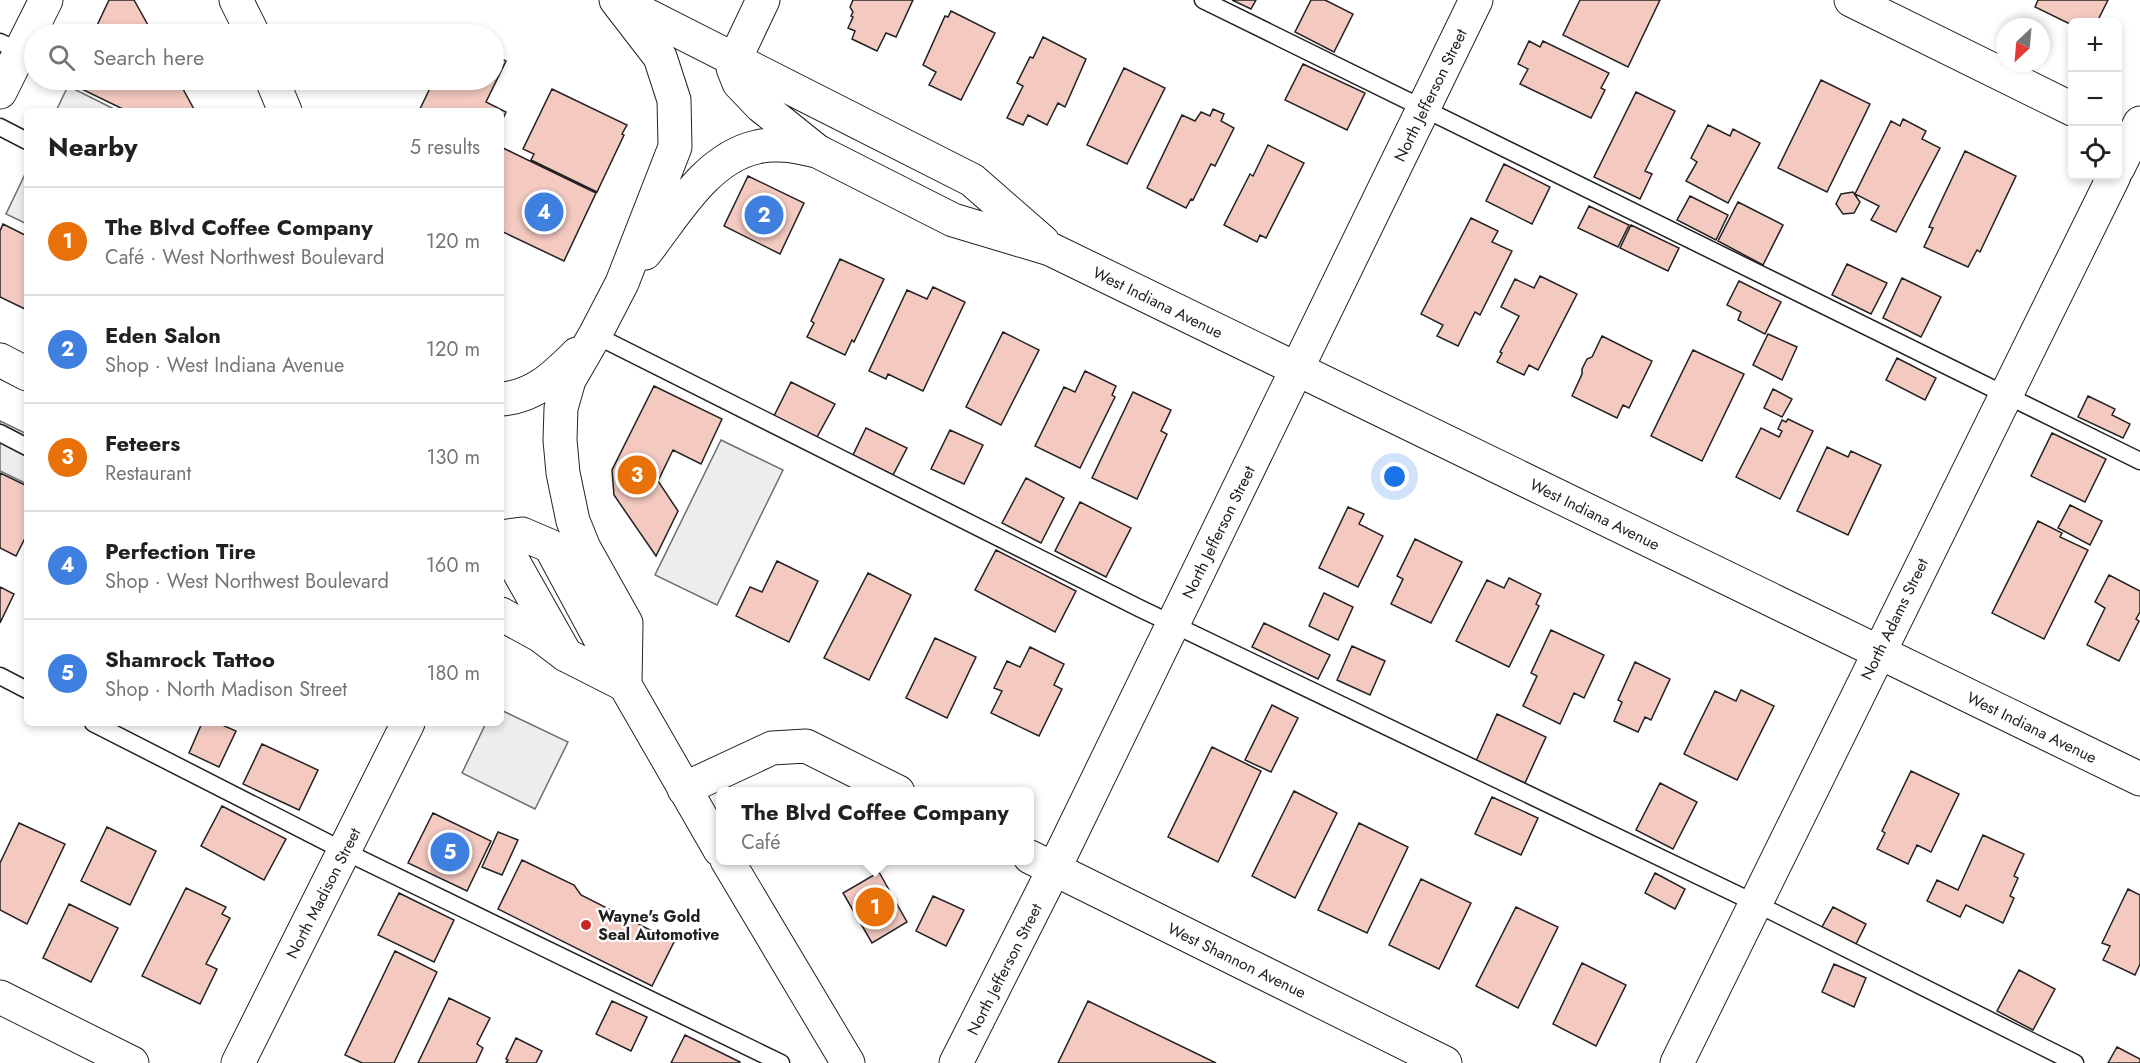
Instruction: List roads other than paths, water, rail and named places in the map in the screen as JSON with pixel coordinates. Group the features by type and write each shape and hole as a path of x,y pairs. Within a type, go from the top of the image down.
{"street":[{"path":"28,24 46,0"},
{"path":"236,0 248,24"},
{"path":"735,59 763,0"},
{"name":"North Jefferson Street","path":"956,1063 1042,863 1173,624 1476,0"},
{"path":"1851,0 2068,107"},
{"path":"617,1 660,57 674,100 675,147 622,283 569,380 561,408 562,467 573,520 584,548 621,615 625,685"},
{"name":"West Indiana Avenue","path":"617,1 972,180 1050,249"},
{"path":"0,92 10,47 24,29"},
{"name":"West Indiana Avenue","path":"735,59 734,72 743,88 817,151 953,220 1050,249 2140,779"},
{"path":"2122,159 2133,134"},
{"path":"622,283 698,186 730,157 759,146 774,145 817,151"},
{"name":"North Adams Street","path":"1677,1063 2112,180"},
{"path":"504,398 524,395 544,384 595,335"},
{"path":"0,360 24,373"},
{"path":"504,537 522,534 550,546 625,685 716,843"},
{"path":"504,543 566,655"},
{"path":"504,616 541,636 566,655 625,685"},
{"name":"North Madison Street","path":"238,1063 406,726"},
{"path":"684,789 772,748 806,746 888,787"},
{"name":"West Shannon Avenue","path":"1042,863 1445,1063"},
{"path":"729,865 848,1063"},
{"path":"0,997 132,1063"}],"lane":[{"path":"1203,0 2140,461"},
{"path":"0,128 24,140"},
{"path":"595,335 1173,624 1755,903 2075,1063"},
{"path":"0,434 24,446"},
{"path":"0,676 24,688"},
{"path":"99,726 344,851 781,1063"}],"place":[{"name":"Perfection Tire","path":"544,212"},
{"name":"Eden Salon","path":"764,215"},
{"name":"Feteers","path":"637,475"},
{"name":"Shamrock Tattoo","path":"450,852"},
{"name":"The Blvd Coffee Company","path":"875,907"},
{"name":"Wayne's Gold Seal Automotive","path":"586,925"}]}
